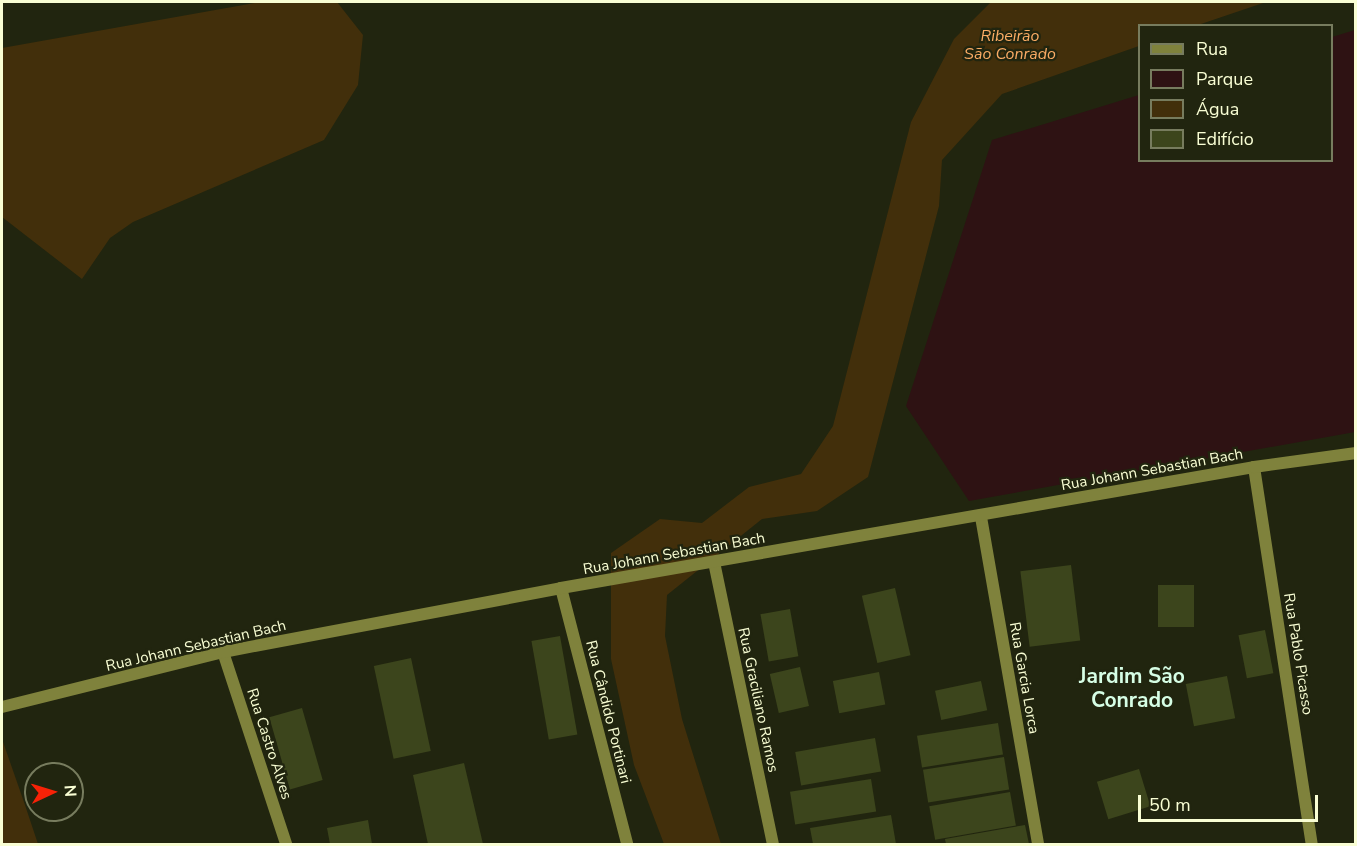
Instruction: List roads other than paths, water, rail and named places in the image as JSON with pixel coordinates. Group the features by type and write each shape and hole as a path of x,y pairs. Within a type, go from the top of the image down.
{"street":[{"name":"Rua Johann Sebastian Bach","path":"2,707 223,652 561,588 981,517 1254,467 1356,453"},
{"name":"Rua Pablo Picasso","path":"1254,467 1312,844"},
{"name":"Rua Garcia Lorca","path":"981,517 1038,844"},
{"name":"Rua Graciliano Ramos","path":"714,562 773,844"},
{"name":"Rua Cândido Portinari","path":"561,588 627,844"},
{"name":"Rua Castro Alves","path":"223,652 286,844"}],"water":[{"path":"260,2 337,2 363,35 358,85 324,140 133,222 110,238 82,279 2,217 2,48"},
{"name":"Ribeirão São Conrado","path":"991,2 1266,2 1201,24 1138,24 1138,46 1002,94 942,160 939,206 868,477 817,511 762,519 667,595 665,636 682,719 721,844 664,844 634,765 611,659 611,553 660,519 702,523 749,487 801,474 833,426 911,122 954,39"},
{"path":"2,739 24,802 24,822 31,822 38,844 2,844"}],"district":[{"name":"Jardim São Conrado","path":"1132,688"}]}
